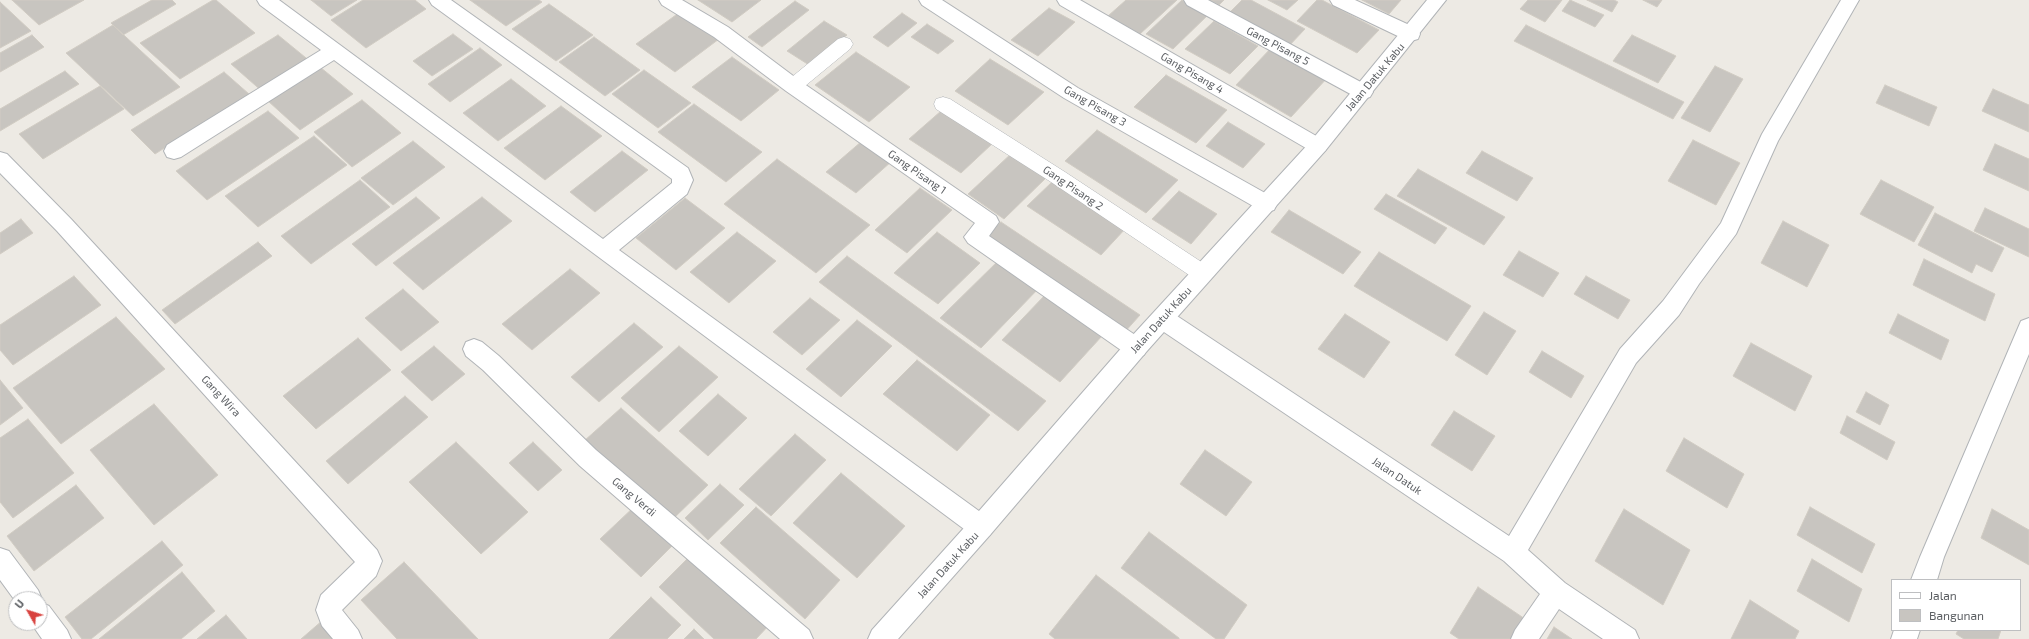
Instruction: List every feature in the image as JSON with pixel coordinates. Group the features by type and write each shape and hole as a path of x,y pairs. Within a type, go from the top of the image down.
{"street":[{"path":"266,0 982,527"},
{"path":"438,0 680,174 683,180 680,188 604,250"},
{"name":"Gang Pisang 1","path":"668,0 721,32 793,86 989,222 975,237 1136,348"},
{"name":"Gang Pisang 3","path":"928,0 1071,94 1267,204"},
{"name":"Gang Pisang 4","path":"1066,0 1318,146"},
{"name":"Gang Pisang 5","path":"1193,0 1363,92"},
{"path":"1339,0 1411,34"},
{"name":"Jalan Datuk Kabu","path":"881,639 982,527 1202,273 1267,204 1318,146 1438,0"},
{"path":"1512,553 1628,356 1671,308 1691,278 1729,228 1769,139 1850,0"},
{"path":"174,151 334,51"},
{"name":"Gang Wira","path":"0,160 64,226 368,558 370,561 368,567 330,604 329,610 331,617 349,639"},
{"name":"Jalan Datuk","path":"1163,319 1512,553 1556,592 1626,639"},
{"path":"1924,579 1935,550 2029,328"},
{"name":"Gang Verdi","path":"474,349 491,363 588,458 800,639"},
{"path":"0,560 22,591"},
{"path":"1524,639 1556,592"},
{"path":"48,626 58,639"}],"lane":[{"path":"793,86 844,44"},
{"name":"Gang Pisang 2","path":"943,104 1058,177 1202,273"}],"building":[{"path":"12,0 84,0 39,25"},
{"path":"152,0 172,0 176,4 123,35 111,23"},
{"path":"213,0 216,0 255,33 180,79 140,43"},
{"path":"311,0 357,0 331,16"},
{"path":"363,0 415,0 426,9 366,48 331,20"},
{"path":"470,0 539,0 542,2 506,26"},
{"path":"698,0 761,0 732,22"},
{"path":"1126,0 1177,0 1140,34 1108,16"},
{"path":"1182,0 1209,14 1173,49 1146,34"},
{"path":"1209,0 1224,0 1219,5"},
{"path":"1242,0 1251,0 1305,29 1287,48 1227,15"},
{"path":"1268,0 1298,0 1287,10"},
{"path":"1317,0 1322,0 1379,30 1357,53 1297,21"},
{"path":"1362,0 1401,0 1389,14"},
{"path":"1528,0 1562,0 1545,22 1520,9"},
{"path":"1570,0 1604,15 1595,27 1562,11"},
{"path":"1587,0 1614,0 1618,2 1612,12"},
{"path":"1643,0 1662,0 1657,7"},
{"path":"795,1 809,10 762,47 748,37"},
{"path":"0,2 31,31 0,48"},
{"path":"549,4 593,35 556,61 512,29"},
{"path":"1049,8 1075,22 1038,56 1011,40"},
{"path":"680,12 719,39 675,72 636,44"},
{"path":"902,13 917,23 888,47 873,37"},
{"path":"824,21 847,35 809,65 787,51"},
{"path":"1214,21 1258,46 1230,74 1185,49"},
{"path":"927,24 954,41 938,54 911,37"},
{"path":"113,25 180,87 133,116 66,53"},
{"path":"1526,25 1684,102 1673,119 1514,41"},
{"path":"453,34 473,49 432,76 413,61"},
{"path":"32,35 44,47 0,72 0,53"},
{"path":"278,35 311,62 264,93 231,64"},
{"path":"1632,35 1676,56 1658,83 1613,61"},
{"path":"594,37 640,70 605,96 559,62"},
{"path":"1273,46 1329,76 1291,117 1236,85"},
{"path":"480,48 502,65 450,102 428,84"},
{"path":"856,52 910,87 869,122 815,85"},
{"path":"732,57 779,90 741,121 692,87"},
{"path":"990,59 1044,92 1008,125 955,91"},
{"path":"1715,66 1743,79 1710,132 1681,118"},
{"path":"320,67 353,94 300,130 268,101"},
{"path":"644,70 691,103 658,128 612,94"},
{"path":"65,71 79,84 0,131 0,109"},
{"path":"224,72 249,94 155,154 131,130"},
{"path":"1166,75 1227,110 1196,143 1134,107"},
{"path":"511,79 546,106 498,141 463,113"},
{"path":"1885,85 1937,107 1929,126 1876,103"},
{"path":"100,86 124,109 43,159 19,134"},
{"path":"1993,89 2029,105 2029,132 1982,111"},
{"path":"362,100 401,133 352,167 314,132"},
{"path":"694,104 762,152 726,182 658,132"},
{"path":"561,106 602,136 545,180 504,148"},
{"path":"268,111 299,138 207,200 176,171"},
{"path":"941,111 992,144 961,173 909,139"},
{"path":"1228,122 1265,144 1243,168 1206,146"},
{"path":"1097,130 1178,180 1146,213 1065,161"},
{"path":"314,136 347,165 258,227 225,196"},
{"path":"1693,140 1740,163 1716,205 1668,181"},
{"path":"413,141 445,167 393,205 361,178"},
{"path":"862,141 892,161 856,193 826,172"},
{"path":"1995,144 2029,159 2029,191 1983,170"},
{"path":"622,151 648,170 595,212 570,192"},
{"path":"1482,151 1533,178 1517,201 1466,173"},
{"path":"1013,152 1049,175 1004,219 968,194"},
{"path":"777,159 870,225 816,273 724,204"},
{"path":"1418,169 1505,217 1484,245 1397,196"},
{"path":"360,180 390,207 311,264 281,236"},
{"path":"1881,180 1934,207 1914,242 1860,214"},
{"path":"1053,181 1126,228 1101,255 1027,206"},
{"path":"920,188 952,210 907,253 875,230"},
{"path":"1179,191 1217,214 1191,244 1152,219"},
{"path":"1386,194 1447,228 1435,244 1374,209"},
{"path":"416,197 440,218 376,266 352,244"},
{"path":"482,197 512,221 423,290 393,263"},
{"path":"685,198 725,228 676,270 636,238"},
{"path":"1985,208 2029,229 2029,257 1974,231"},
{"path":"1289,210 1361,252 1343,274 1271,232"},
{"path":"1935,213 2004,248 1992,272 1976,264 1972,273 1918,245"},
{"path":"21,219 33,233 0,254 0,233"},
{"path":"1783,221 1829,245 1807,287 1761,263"},
{"path":"1001,222 1140,315 1123,334 984,239"},
{"path":"737,232 776,261 729,303 690,272"},
{"path":"937,232 980,263 938,304 894,273"},
{"path":"258,242 272,256 175,324 162,310"},
{"path":"1519,251 1559,273 1543,297 1503,275"},
{"path":"1379,252 1471,306 1447,341 1354,286"},
{"path":"847,256 1046,401 1018,431 819,282"},
{"path":"1001,258 1041,286 981,348 940,318"},
{"path":"1924,259 1995,294 1985,321 1913,285"},
{"path":"570,269 600,293 532,350 502,324"},
{"path":"74,276 101,305 13,365 0,350 0,325"},
{"path":"1586,276 1630,300 1618,319 1574,294"},
{"path":"403,289 439,322 401,351 365,318"},
{"path":"1045,295 1102,336 1060,382 1002,340"},
{"path":"810,298 840,320 802,355 773,332"},
{"path":"1484,312 1516,331 1487,375 1455,355"},
{"path":"1345,314 1390,342 1364,378 1318,349"},
{"path":"1898,314 1949,340 1941,360 1889,333"},
{"path":"116,317 165,369 61,444 13,388"},
{"path":"857,320 892,346 841,397 806,369"},
{"path":"634,323 663,347 599,402 571,377"},
{"path":"358,338 391,370 316,429 283,396"},
{"path":"1751,343 1812,376 1795,411 1733,376"},
{"path":"434,346 465,374 432,401 401,372"},
{"path":"679,346 718,377 659,432 621,398"},
{"path":"1542,351 1584,376 1571,398 1529,372"},
{"path":"917,360 990,415 957,451 883,394"},
{"path":"0,380 23,408 0,425"},
{"path":"1866,392 1889,405 1880,425 1856,412"},
{"path":"718,394 747,418 708,456 679,431"},
{"path":"405,396 428,417 348,484 326,461"},
{"path":"154,404 218,475 154,525 90,450"},
{"path":"621,408 708,485 672,520 584,441"},
{"path":"1454,411 1495,436 1472,471 1431,445"},
{"path":"1847,416 1895,442 1887,460 1840,433"},
{"path":"28,419 74,473 13,518 0,502 0,438"},
{"path":"795,434 826,460 771,516 739,489"},
{"path":"1684,438 1744,474 1727,508 1666,471"},
{"path":"456,442 528,512 481,554 409,482"},
{"path":"533,442 562,470 538,491 509,463"},
{"path":"1205,450 1252,482 1226,516 1180,484"},
{"path":"841,473 905,526 857,578 793,523"},
{"path":"720,484 744,505 708,540 685,518"},
{"path":"76,485 104,518 34,571 7,536"},
{"path":"636,505 676,542 641,577 600,539"},
{"path":"756,507 840,580 805,619 720,543"},
{"path":"1810,507 1875,544 1862,573 1797,535"},
{"path":"1624,509 1690,550 1663,605 1595,561"},
{"path":"1992,509 2029,530 2029,565 1981,538"},
{"path":"1149,532 1247,605 1224,639 1216,639 1121,568"},
{"path":"162,541 183,565 91,639 82,639 65,617"},
{"path":"695,551 772,622 756,639 714,639 659,587"},
{"path":"1812,559 1862,589 1849,622 1797,591"},
{"path":"404,562 478,639 397,639 361,600"},
{"path":"182,572 215,611 181,639 99,639"},
{"path":"1096,575 1179,639 1055,639 1049,634"},
{"path":"1478,587 1528,621 1518,639 1459,639 1450,633"},
{"path":"651,597 681,625 667,639 609,639"},
{"path":"1750,600 1799,631 1795,639 1731,639"},
{"path":"226,615 247,639 197,639"},
{"path":"323,620 340,639 301,639"},
{"path":"1554,627 1572,639 1547,639"},
{"path":"694,629 704,639 684,639"},
{"path":"1958,631 2001,631 1998,639 1964,639 1956,634"}]}
